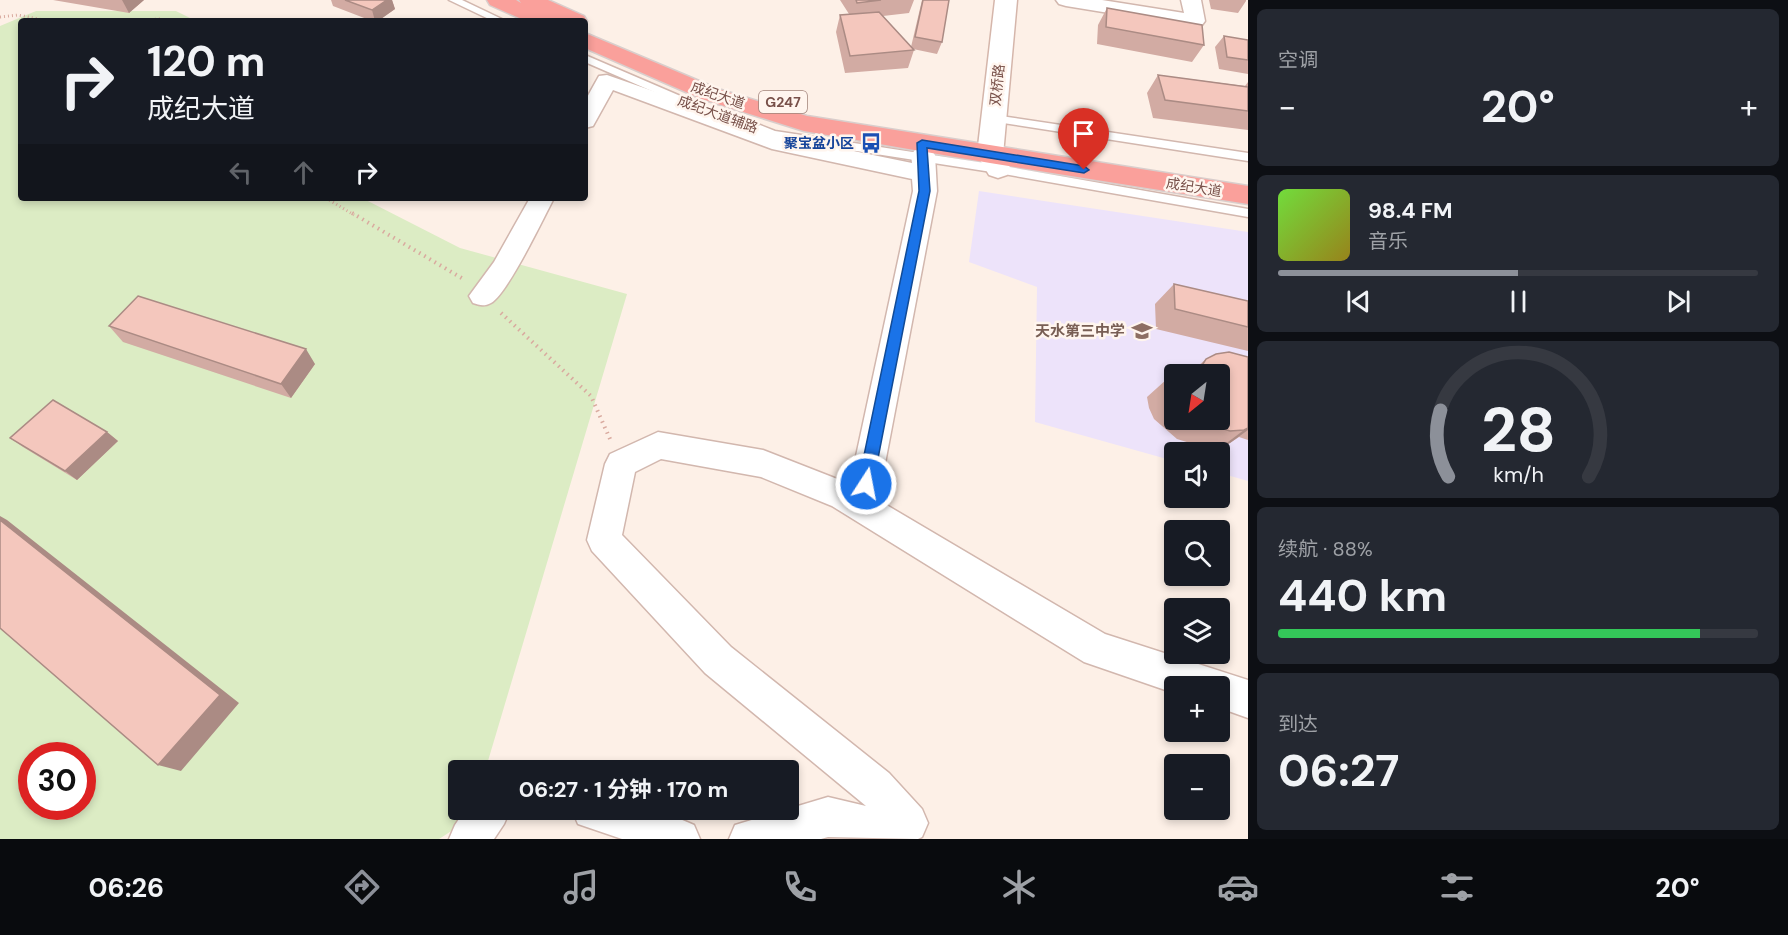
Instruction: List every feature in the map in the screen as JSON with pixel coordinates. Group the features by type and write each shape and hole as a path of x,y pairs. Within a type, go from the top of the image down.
{"highway":[{"path":"498,0 537,18"},
{"path":"530,0 569,18"},
{"name":"成纪大道","path":"588,26 734,88 813,110 1248,195"},
{"name":"成纪大道","path":"588,42 652,85 710,94 923,158 994,144 1248,173"}],"main road":[{"name":"双桥路","path":"994,144 1002,1"}],"street":[{"path":"1066,0 1195,21 1191,0"},
{"path":"588,115 607,81 652,85"},
{"path":"861,507 925,191 923,158"},
{"path":"482,296 503,269 540,201"},
{"path":"750,839 828,817 878,828 908,823 875,787 718,660 604,540 621,465 658,445 763,464 843,496 1097,649 1179,676"},
{"path":"1230,693 1248,699"},
{"path":"469,839 483,820"},
{"path":"626,820 680,839"}],"lane":[{"path":"454,0 494,18"},
{"path":"588,59 652,85"},
{"path":"994,144 1124,140 1248,157"},
{"path":"994,144 1248,213"}],"path":[{"path":"0,17 5,15 32,18"}],"shaded area":[{"name":"天水第三中学","path":"979,191 1248,232 1248,481 1230,476 1230,442 1164,442 1164,458 1035,422 1037,287 969,262"}],"green space":[{"path":"36,11 176,11 190,18 19,18"},
{"path":"18,18 18,201 368,201 460,248 627,294 488,760 448,760 448,820 468,820 439,839 0,839 0,26"}],"building":[{"path":"345,0 387,0 372,10"},
{"path":"856,0 881,0 857,3"},
{"path":"923,0 949,0 942,42 915,37"},
{"path":"1107,8 1202,25 1204,45 1106,27"},
{"path":"879,12 914,50 850,56 840,15"},
{"path":"1224,36 1248,40 1248,60 1227,57"},
{"path":"1158,75 1248,87 1248,111 1165,100"},
{"path":"1174,284 1248,301 1248,327 1175,309"},
{"path":"138,296 306,349 281,384 109,326"},
{"path":"1229,352 1248,357 1248,428 1244,430 1230,431 1227,430 1230,430 1230,364 1203,364 1206,359 1216,354"},
{"path":"53,400 107,432 65,471 10,438"},
{"path":"0,520 220,695 158,765 0,628"}],"place":[{"name":"聚宝盆小区","path":"871,143"},
{"name":"天水第三中学","path":"1142,331"}],"route":[{"path":"866,484 925,191 922,143 1084,170"}]}
